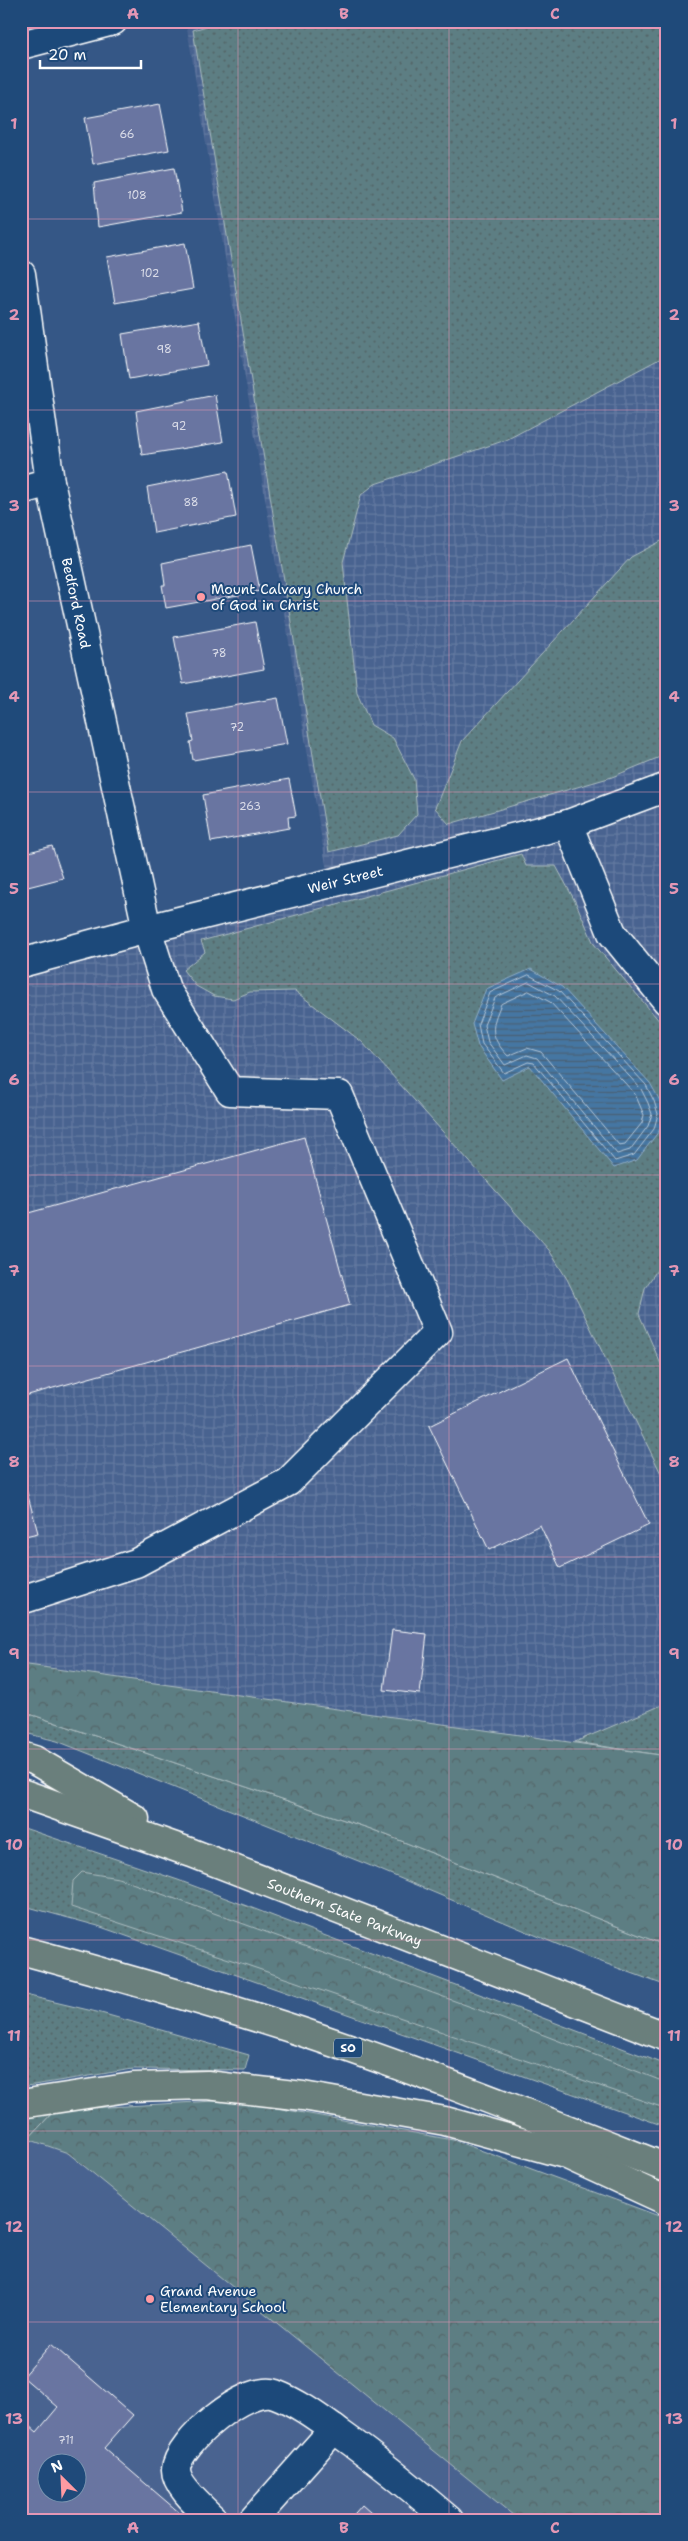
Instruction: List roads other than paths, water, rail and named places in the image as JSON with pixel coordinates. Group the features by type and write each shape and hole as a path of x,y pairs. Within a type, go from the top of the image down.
{"highway":[{"path":"21,1756 34,1760 192,1853"},
{"name":"Southern State Parkway","path":"21,1794 192,1853 667,2037"},
{"name":"SO","path":"21,1950 170,1990 288,2028 454,2086 667,2168"},
{"path":"21,2104 133,2087 207,2085 303,2096 445,2121 565,2154 667,2201"}],"street":[{"path":"21,45 113,21"},
{"name":"Bedford Road","path":"21,274 50,482 147,929 166,989 230,1091 339,1095 438,1332 288,1482 136,1563 21,1600"},
{"path":"21,490 50,482"},
{"name":"Weir Street","path":"21,963 147,929 568,824 667,787"},
{"path":"568,824 612,933 667,1001"},
{"path":"214,2520 192,2498 178,2480 176,2469 183,2452 222,2411 240,2400 258,2393 273,2393 310,2412 387,2467 449,2520"},
{"path":"253,2520 334,2429"}],"water":[{"path":"531,969 562,987 650,1083 659,1099 664,1113 659,1131 637,1160 614,1168 530,1066 502,1080 478,1046 472,1024 486,989"}],"place":[{"name":"Mount Calvary Church of God in Christ","path":"201,597"},
{"name":"Grand Avenue Elementary School","path":"150,2299"}]}
